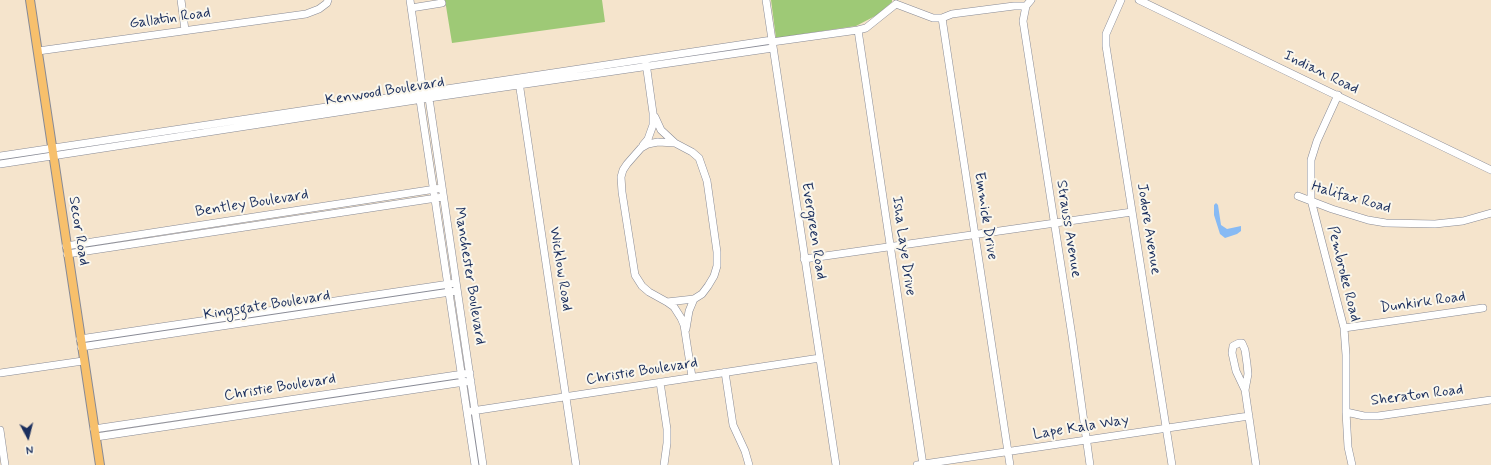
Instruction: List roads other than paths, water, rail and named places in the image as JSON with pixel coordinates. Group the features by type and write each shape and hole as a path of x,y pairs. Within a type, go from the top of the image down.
{"main road":[{"name":"Secor Road","path":"30,0 81,347 100,465"}],"street":[{"path":"181,0 185,30"},
{"name":"Manchester Boulevard","path":"410,0 423,92 420,100 462,374 474,465"},
{"name":"Evergreen Road","path":"766,0 836,465"},
{"path":"772,44 866,28 896,2 933,18 942,18 952,14 1014,6 1026,6 1031,0"},
{"name":"Jodore Avenue","path":"1121,0 1106,34 1106,46 1172,465"},
{"name":"Indian Road","path":"1139,0 1491,170"},
{"name":"Gallatin Road","path":"38,51 306,14 319,9 327,1"},
{"path":"411,8 442,3"},
{"name":"Strauss Avenue","path":"1026,6 1022,21 1072,336 1090,465"},
{"name":"Emmick Drive","path":"942,18 1010,465"},
{"name":"Isha Laye Drive","path":"858,30 921,465"},
{"name":"Kenwood Boulevard","path":"0,164 52,152 423,92 645,59 772,44"},
{"name":"Kenwood Boulevard","path":"0,156 52,152 520,86 646,67 772,44"},
{"path":"645,59 653,113 653,124 648,139 623,170 622,192 635,275 642,286 649,292 667,302 674,308 681,318 686,331 692,377"},
{"name":"Wicklow Road","path":"518,78 576,465"},
{"path":"423,92 429,98"},
{"name":"Pembroke Road","path":"1338,95 1317,141 1311,160 1310,200 1344,328 1348,447 1352,465"},
{"name":"Manchester Boulevard","path":"429,98 483,464"},
{"path":"653,113 661,130 675,143"},
{"path":"641,148 648,144 658,142 675,143 684,146 698,158 707,181 717,252 717,266 714,276 702,294 694,299 667,302"},
{"name":"Bentley Boulevard","path":"67,250 442,188"},
{"name":"Halifax Road","path":"1298,196 1332,209 1368,220 1386,223 1434,224 1463,221 1491,213"},
{"name":"Bentley Boulevard","path":"67,250 443,197"},
{"path":"804,259 1132,212"},
{"name":"Kingsgate Boulevard","path":"80,339 448,284 457,287"},
{"name":"Kingsgate Boulevard","path":"81,347 449,292 457,287"},
{"path":"686,331 689,311 694,299"},
{"name":"Dunkirk Road","path":"1344,328 1483,308"},
{"path":"1245,390 1248,374 1247,364 1245,350 1242,344 1239,343 1233,346 1232,353 1236,371 1245,390 1256,465"},
{"name":"Christie Boulevard","path":"467,412 820,358"},
{"path":"0,373 84,362"},
{"path":"725,372 733,424 745,451 749,465"},
{"name":"Christie Boulevard","path":"95,433 470,373"},
{"name":"Christie Boulevard","path":"95,433 471,381"},
{"path":"660,382 667,429 664,465"},
{"name":"Sheraton Road","path":"1346,412 1364,416 1378,416 1491,400"},
{"name":"Lape Kala Way","path":"921,465 1249,416"},
{"path":"0,430 5,465"},
{"path":"474,465 483,464"}],"water":[{"path":"1216,203 1218,205 1221,225 1227,229 1241,226 1241,231 1225,238 1220,234 1214,215 1214,205"}]}
